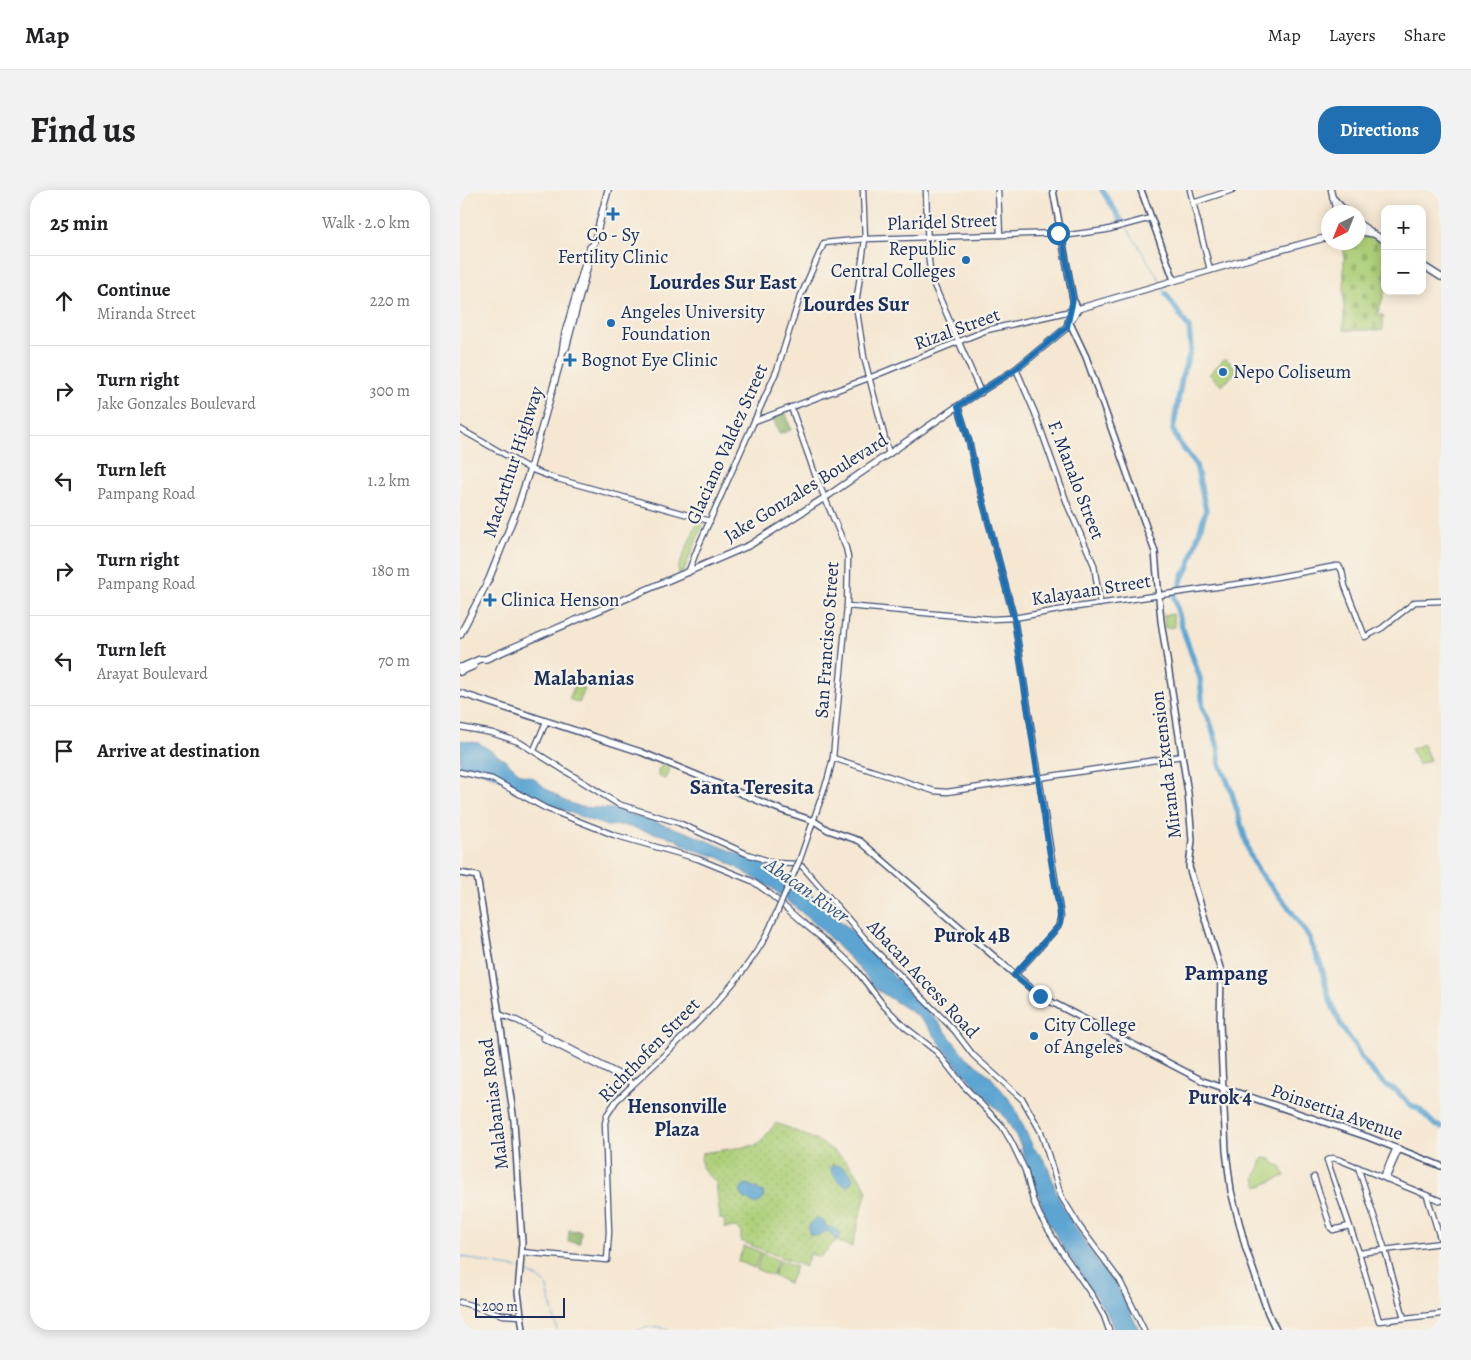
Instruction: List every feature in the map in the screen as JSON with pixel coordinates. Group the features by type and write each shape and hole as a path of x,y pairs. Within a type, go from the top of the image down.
{"main road":[{"name":"MacArthur Highway","path":"460,635 484,590 507,535 530,469 563,351 562,347 569,319 608,190"},
{"path":"1053,190 1074,310"},
{"path":"1141,190 1171,281"},
{"path":"1333,198 1340,205"},
{"path":"1366,228 1381,238"},
{"path":"1366,232 1374,234"},
{"name":"Rizal Street","path":"1074,310 1321,239"},
{"path":"1426,268 1441,277"},
{"name":"Jake Gonzales Boulevard","path":"460,669 745,548 824,498 958,406 1016,369 1069,324 1074,310"},
{"name":"Miranda Extension","path":"1069,324 1086,357 1155,552 1162,628 1188,793 1192,840 1189,867 1221,971 1222,1089 1231,1191 1246,1249 1276,1330"},
{"name":"Poinsettia Avenue","path":"460,693 641,752 814,822 828,830 860,841 1040,996 1187,1073 1222,1089 1306,1114 1441,1166"},
{"name":"Malabanias Road","path":"460,873 477,876 514,1121 521,1224 518,1292 523,1330"}],"street":[{"path":"863,190 865,239 856,305 869,378 889,454"},
{"path":"926,190 927,238 932,278 981,393"},
{"path":"998,190 1000,235"},
{"path":"1190,190 1210,270"},
{"path":"1193,202 1232,190"},
{"path":"1331,190 1334,205"},
{"name":"Plaridel Street","path":"824,243 865,239 1061,235 1130,225 1151,218"},
{"name":"Glaciano Valdez Street","path":"688,572 779,365 800,300 824,243"},
{"name":"Rizal Street","path":"755,421 869,378 987,330 1074,310"},
{"name":"F. Manalo Street","path":"1016,369 1035,413 1064,497 1094,565 1100,604"},
{"path":"958,406 969,441 977,479 1014,618 1060,920 1058,927 1014,975"},
{"name":"San Francisco Street","path":"791,407 824,498 848,552 847,606 833,758 814,822 800,859"},
{"path":"460,429 530,469 554,478 710,521"},
{"name":"Kalayaan Street","path":"847,606 992,618 1014,618 1251,582 1295,572 1339,566 1364,637 1382,628 1415,602 1441,601"},
{"path":"534,750 546,722"},
{"name":"Abacan Access Road","path":"460,727 504,737 534,750 618,804 671,820 747,854 775,863 796,864 803,867 874,948 954,1030 973,1055 1023,1100 1041,1132 1061,1196 1080,1227 1120,1281 1144,1330"},
{"path":"833,758 939,792 954,792 1182,756"},
{"path":"460,772 492,779 545,808 614,835 698,859 752,881 834,948 854,967 872,992 894,1017 937,1052 1006,1131 1025,1170 1033,1200 1040,1216 1094,1298 1104,1316 1108,1330"},
{"name":"Richthofen Street","path":"521,1252 607,1260 609,1232 605,1118 614,1103 694,1025 732,983 762,942 800,859"},
{"path":"499,1014 516,1020 611,1072 625,1077 626,1080 633,1084"},
{"path":"1385,1178 1397,1148"},
{"path":"1441,1201 1340,1160 1333,1158 1327,1160 1359,1253 1379,1321 1441,1314"},
{"path":"1358,1167 1385,1250 1404,1318"},
{"path":"1314,1177 1331,1228 1333,1230 1350,1226"},
{"path":"1359,1253 1441,1242 1427,1196"},
{"path":"460,1302 503,1315 521,1316"}],"green space":[{"path":"1366,234 1381,243 1381,295 1384,295 1377,315 1383,315 1383,330 1344,330 1344,250 1366,250"},
{"name":"Nepo Coliseum","path":"1225,358 1238,370 1222,386 1209,374"},
{"path":"786,413 791,430 779,434 773,418"},
{"path":"699,518 705,520 683,572 679,574 678,568"},
{"path":"1173,614 1175,627 1165,628 1164,615"},
{"path":"575,685 585,689 579,703 569,699"},
{"path":"1423,744 1430,760 1418,765 1411,749"},
{"path":"662,765 670,768 665,779 658,776 658,769"},
{"path":"776,1123 817,1141 840,1155 859,1176 867,1190 852,1247 836,1241 820,1257 810,1254 805,1267 741,1241 741,1232 737,1227 725,1228 724,1219 720,1219 716,1182 706,1173 701,1163 702,1153 758,1145"},
{"path":"1263,1158 1271,1159 1275,1164 1281,1166 1285,1176 1258,1187 1255,1178"},
{"path":"569,1230 581,1231 580,1243 568,1242"},
{"path":"744,1246 761,1252 754,1268 738,1261"},
{"path":"762,1253 778,1260 772,1276 756,1269"},
{"path":"780,1260 796,1267 789,1283 773,1276"}],"water":[{"path":"460,740 479,743 506,761 522,775 532,777 565,801 581,807 614,809 686,832 760,863 797,882 858,937 915,1000 939,1023 964,1055 990,1076 1013,1104 1033,1147 1048,1167 1064,1209 1099,1265 1116,1284 1139,1330 1114,1330 1108,1315 1047,1220 1020,1144 1007,1120 958,1067 928,1027 916,1015 876,989 858,967 818,926 772,888 720,858 689,848 673,838 622,825 607,826 592,821 540,801 496,777 460,765"},
{"path":"832,1165 842,1167 850,1173 853,1179 849,1185 846,1186 836,1178 831,1171"},
{"path":"747,1184 763,1192 763,1199 759,1203 754,1204 742,1197 741,1189"},
{"path":"818,1218 824,1221 826,1226 839,1231 841,1234 839,1239 834,1239 831,1233 826,1231 819,1235 810,1235 808,1230 810,1225"}],"waterway":[{"path":"1102,190 1121,220"},
{"path":"1126,226 1161,282"},
{"path":"1162,286 1166,294"},
{"path":"1166,294 1189,328 1191,349 1182,377 1173,430 1178,441 1196,465 1206,510 1188,569 1183,575 1179,589 1173,592 1181,624 1200,678 1203,709 1210,722 1218,747 1220,764 1231,790 1250,855 1259,872 1289,908 1310,938 1321,965 1329,998 1342,1027 1361,1058 1387,1086 1396,1090 1409,1104 1419,1109 1435,1125 1441,1127"},
{"path":"460,1256 517,1268"},
{"path":"521,1269 546,1284 557,1330"},
{"path":"638,1330 653,1327 661,1327 668,1330"}],"place":[{"name":"Co - Sy Fertility Clinic","path":"613,214"},
{"name":"Republic Central Colleges","path":"966,260"},
{"name":"Angeles University Foundation","path":"611,323"},
{"name":"Bognot Eye Clinic","path":"570,360"},
{"name":"Nepo Coliseum","path":"1223,372"},
{"name":"Clinica Henson","path":"490,600"},
{"name":"City College of Angeles","path":"1034,1036"}],"district":[{"name":"Lourdes Sur East","path":"723,282"},
{"name":"Lourdes Sur","path":"856,304"},
{"name":"Malabanias","path":"584,678"},
{"name":"Santa Teresita","path":"752,787"},
{"name":"Purok 4B","path":"972,935"},
{"name":"Pampang","path":"1226,973"},
{"name":"Purok 4","path":"1220,1097"},
{"name":"Hensonville Plaza","path":"677,1118"}],"route":[{"path":"1040,996 1014,975 1058,927 1061,917 1031,737 1014,618 977,479 969,441 958,406 1016,369 1067,327 1073,299 1062,236 1061,233 1058,233"}],"water label":[{"name":"Abacan River","path":"807,890"}]}
